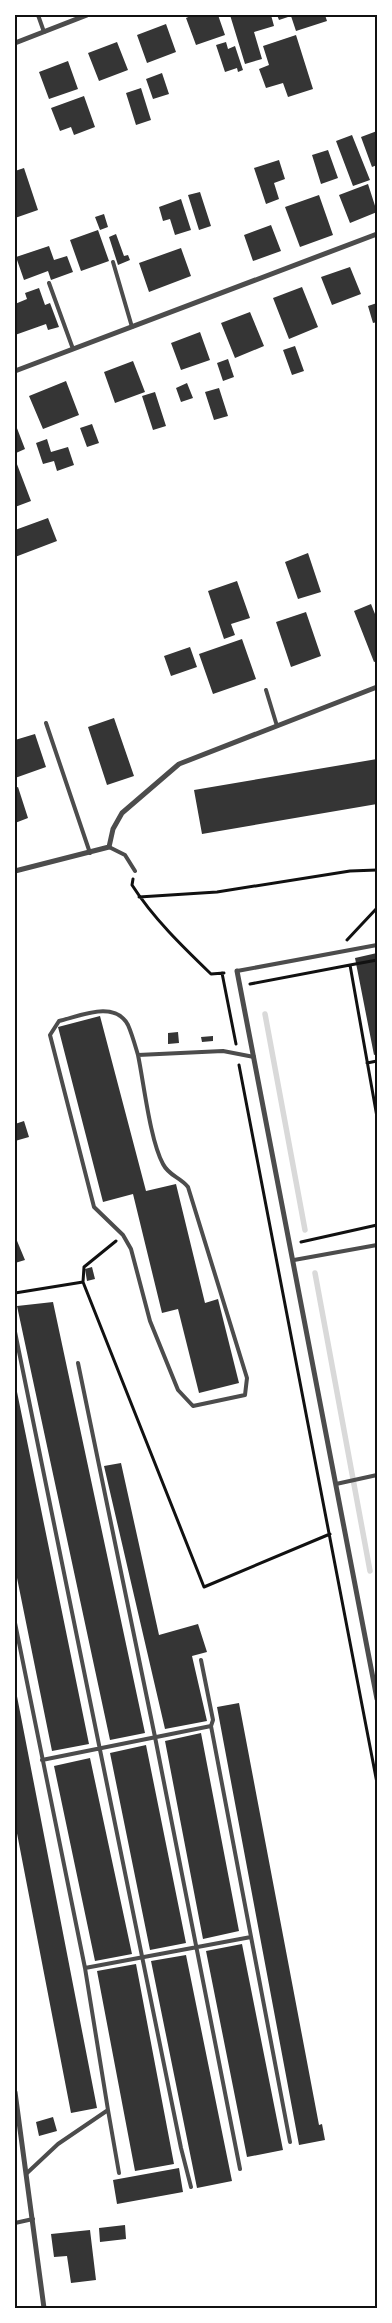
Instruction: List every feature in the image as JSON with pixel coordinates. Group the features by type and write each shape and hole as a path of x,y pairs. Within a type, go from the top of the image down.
{"street":[{"path":"15,43 87,15"},
{"path":"15,371 377,234"},
{"path":"15,870 109,847 113,829 122,814 179,764 377,687"},
{"path":"237,971 377,1699"},
{"path":"15,2092 44,2308"}],"lane":[{"path":"38,15 44,32"},
{"path":"113,262 132,327"},
{"path":"49,283 73,349"},
{"path":"266,690 277,726"},
{"path":"46,723 90,853"},
{"path":"109,847 125,855 135,871"},
{"path":"237,971 377,945"},
{"path":"98,1011 111,1011 127,1023 138,1055 156,1145 163,1165 172,1176 183,1181 188,1186 247,1378 245,1395 193,1406 178,1390 150,1321 132,1249 123,1235 94,1207 50,1035 59,1021 98,1011"},
{"path":"138,1055 222,1051 254,1057"},
{"path":"294,1260 377,1245"},
{"path":"15,1332 180,2148 191,2187"},
{"path":"78,1363 155,1737 240,2169"},
{"path":"336,1484 377,1475"},
{"path":"15,1623 85,1968 119,2173"},
{"path":"201,1660 213,1720 211,1726 290,2142"},
{"path":"42,1760 100,1750 211,1726"},
{"path":"85,1968 251,1937"},
{"path":"26,2174 58,2144 108,2110"},
{"path":"15,2223 33,2219"}],"path":[{"path":"139,897 217,892 350,870 377,870"},
{"path":"135,871 132,885 139,897 177,941 211,974 237,971"},
{"path":"335,953 377,908"},
{"path":"252,984 377,960"},
{"path":"350,965 377,1118"},
{"path":"222,973 377,1783"},
{"path":"367,1063 377,1061"},
{"path":"290,1244 377,1224"},
{"path":"123,1235 84,1267 83,1282 204,1587 345,1528"},
{"path":"15,1293 83,1282"}],"building":[{"path":"193,15 218,15 225,35 196,45 186,18"},
{"path":"230,15 271,15 274,26 254,32 262,59 245,64"},
{"path":"277,15 325,15 327,21 296,31 291,16 279,20"},
{"path":"166,24 176,52 147,63 137,35"},
{"path":"296,35 313,89 288,97 283,83 266,88 259,69 269,65 263,46"},
{"path":"117,42 128,70 99,81 88,53"},
{"path":"226,42 228,49 235,46 243,70 238,72 237,68 225,72 216,45"},
{"path":"68,61 78,89 49,99 39,72"},
{"path":"162,73 169,94 153,99 146,79"},
{"path":"141,88 151,120 136,125 126,93"},
{"path":"84,96 95,127 74,135 71,127 60,131 51,108"},
{"path":"377,131 377,165 372,167 361,137"},
{"path":"352,135 370,180 353,186 336,141"},
{"path":"328,150 338,178 321,184 312,155"},
{"path":"279,160 285,179 274,183 279,199 266,204 254,168"},
{"path":"24,168 38,210 15,218 15,171"},
{"path":"368,184 377,212 350,223 339,195"},
{"path":"200,192 211,226 199,230 188,195"},
{"path":"319,195 333,235 300,247 285,207"},
{"path":"181,199 191,230 175,235 170,219 163,221 159,207"},
{"path":"104,214 108,227 100,230 95,217"},
{"path":"271,225 281,251 253,261 244,235"},
{"path":"98,230 109,261 81,271 70,240"},
{"path":"116,234 124,256 128,255 130,260 118,265 109,237"},
{"path":"49,246 54,260 67,256 73,272 51,280 48,271 24,280 16,257"},
{"path":"181,248 191,276 149,292 139,263"},
{"path":"350,267 361,294 332,305 321,277"},
{"path":"302,287 318,327 289,339 273,298"},
{"path":"39,288 45,305 50,303 59,327 48,330 46,324 15,335 15,304 27,299 25,293"},
{"path":"377,303 377,322 373,323 368,306"},
{"path":"250,312 264,346 235,358 221,323"},
{"path":"200,332 210,360 181,370 171,343"},
{"path":"295,346 304,371 292,375 283,350"},
{"path":"228,359 234,377 223,381 217,363"},
{"path":"133,361 145,392 115,403 104,372"},
{"path":"66,381 79,415 43,429 29,396"},
{"path":"187,383 193,398 181,402 176,388"},
{"path":"219,388 228,416 214,420 205,392"},
{"path":"155,392 166,426 153,430 142,396"},
{"path":"15,423 25,449 16,453 15,452"},
{"path":"92,424 99,443 87,447 80,428"},
{"path":"47,439 51,452 68,447 74,465 57,471 54,461 43,464 36,443"},
{"path":"15,459 31,501 15,507"},
{"path":"48,518 57,541 15,557 15,530"},
{"path":"308,553 321,592 298,599 285,562"},
{"path":"237,581 250,618 231,624 235,635 224,639 208,591"},
{"path":"371,604 377,619 377,661 374,662 354,611"},
{"path":"306,612 321,656 291,667 276,622"},
{"path":"242,639 256,679 213,694 199,654"},
{"path":"190,647 197,667 171,676 164,656"},
{"path":"114,718 134,776 107,785 88,727"},
{"path":"35,734 46,767 15,778 15,740"},
{"path":"377,759 377,804 202,834 194,790"},
{"path":"18,787 28,818 15,823 15,788"},
{"path":"377,953 377,1054 374,1055 355,958"},
{"path":"100,1016 146,1191 176,1184 205,1303 218,1299 239,1383 199,1393 178,1309 162,1313 133,1194 103,1202 58,1027"},
{"path":"178,1032 179,1043 168,1044 168,1033"},
{"path":"213,1036 213,1041 202,1042 201,1037"},
{"path":"24,1121 29,1137 15,1141 15,1124"},
{"path":"15,1236 25,1260 15,1263"},
{"path":"92,1267 95,1279 87,1281 85,1269"},
{"path":"53,1302 145,1733 110,1740 17,1306"},
{"path":"16,1387 89,1744 52,1751 15,1568"},
{"path":"121,1463 159,1635 198,1624 207,1652 192,1656 207,1721 165,1729 104,1466"},
{"path":"15,1686 97,2108 71,2113 15,1823"},
{"path":"239,1703 319,2125 322,2124 325,2140 299,2145 217,1707"},
{"path":"201,1733 239,1931 203,1939 165,1741"},
{"path":"146,1745 186,1943 150,1950 110,1753"},
{"path":"90,1758 132,1954 95,1961 54,1766"},
{"path":"242,1944 283,2150 247,2157 206,1951"},
{"path":"186,1955 232,2181 197,2188 151,1961"},
{"path":"136,1964 174,2164 135,2171 97,1971"},
{"path":"53,2117 57,2131 39,2136 36,2122"},
{"path":"179,2168 183,2192 117,2204 113,2180"},
{"path":"125,2225 126,2239 100,2242 99,2228"},
{"path":"90,2230 96,2280 71,2283 67,2256 54,2257 51,2234"}],"waterway":[{"path":"265,1014 305,1230"},
{"path":"315,1273 370,1571"}]}
